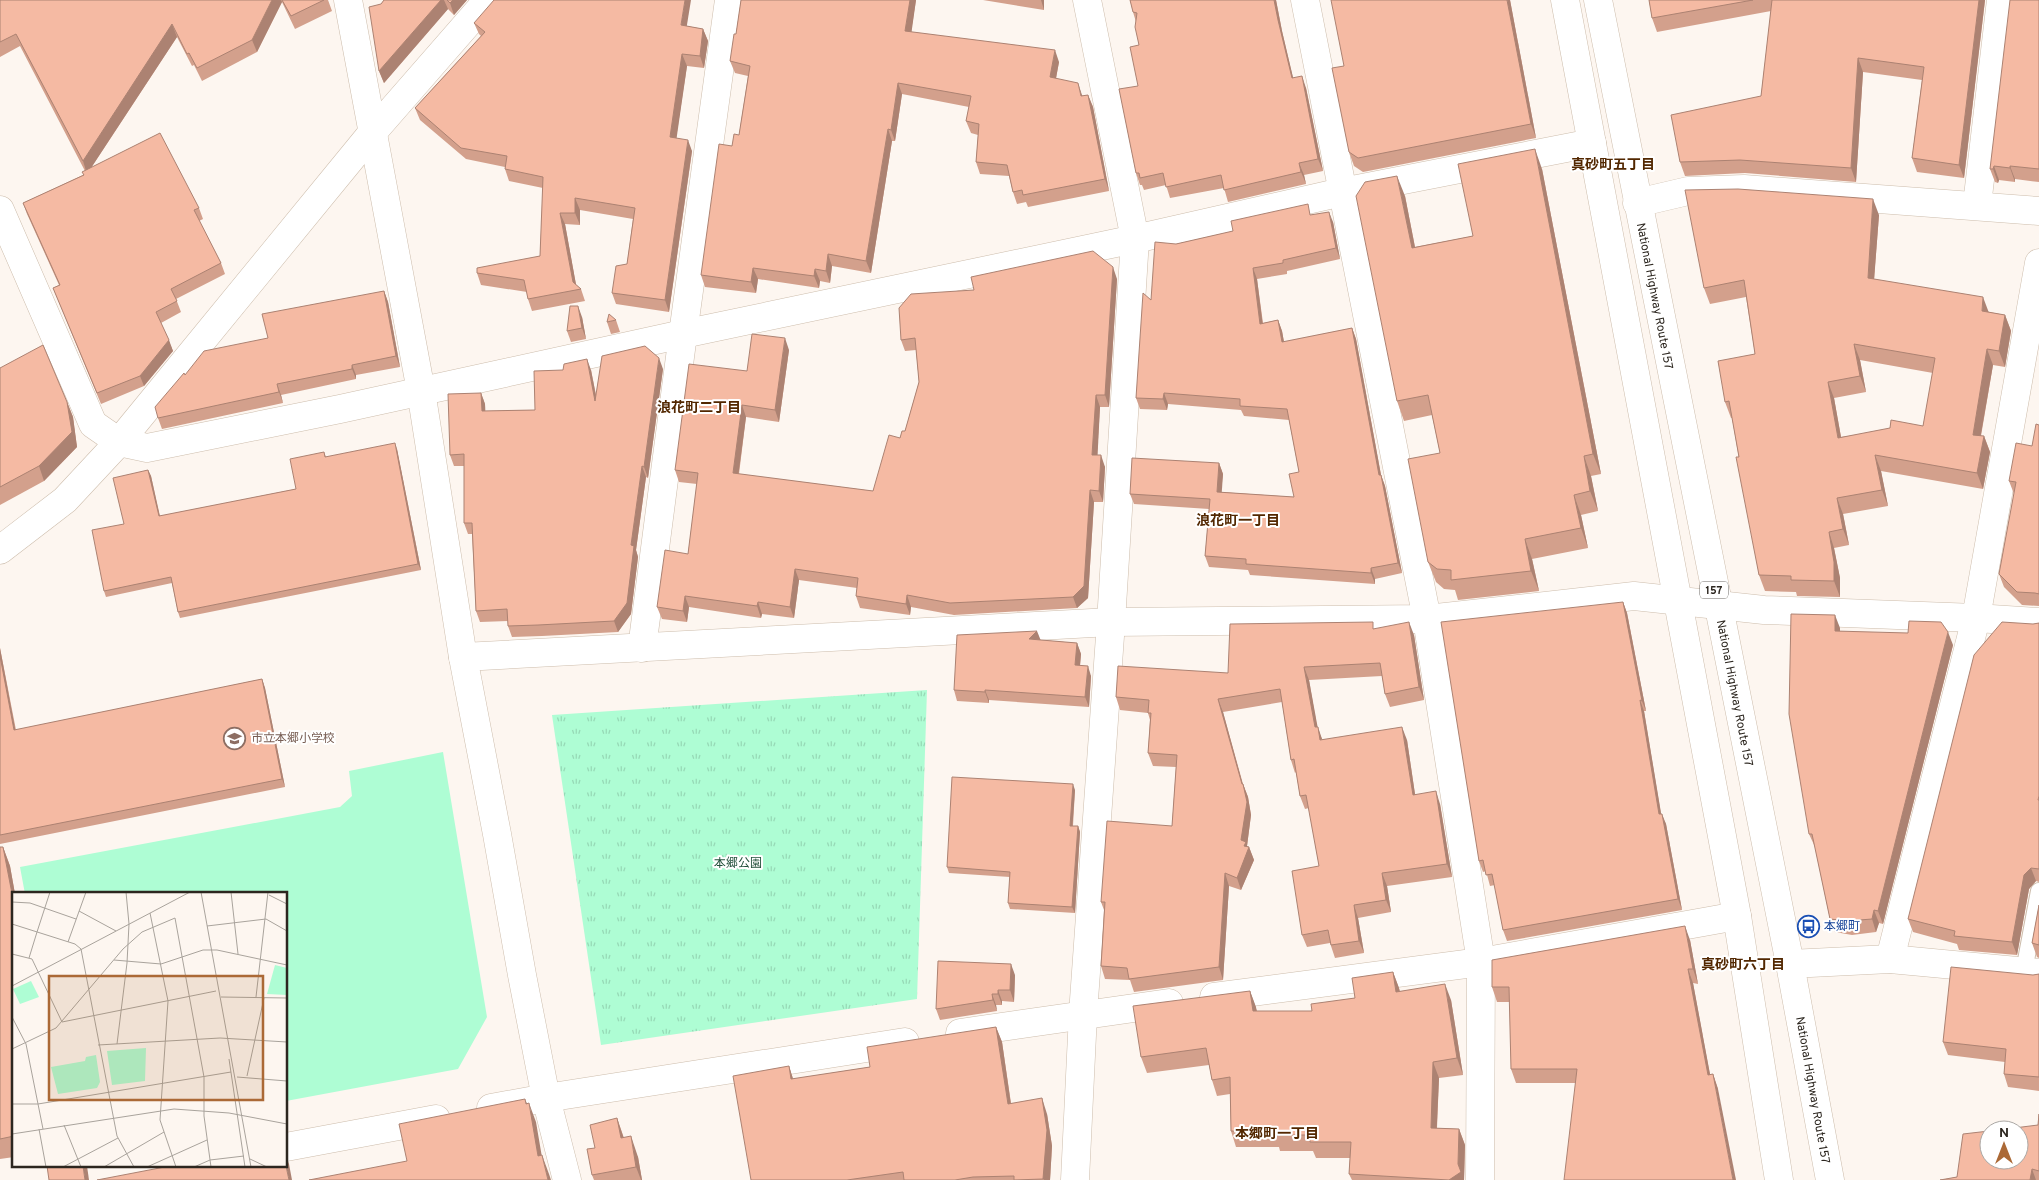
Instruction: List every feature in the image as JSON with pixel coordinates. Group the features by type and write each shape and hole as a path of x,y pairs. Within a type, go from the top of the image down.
{"main road":[{"path":"348,0 421,391 463,657 546,1098 567,1180"},
{"path":"0,550 65,500 119,442 372,133 488,0"},
{"path":"642,648 729,0"},
{"path":"1074,1180 1083,1014 1111,622 1135,239 1087,0"},
{"path":"1305,0 1427,619 1481,962 1480,1180"},
{"path":"1565,0 1736,916 1779,1180"},
{"name":"National Highway Route 157","path":"1598,0 1790,964 1830,1180"},
{"path":"1977,205 2001,0"},
{"path":"0,210 93,424 119,442 147,448 1135,239 1342,192 1592,143"},
{"path":"1637,203 1688,192 1744,189 2039,211"},
{"path":"1890,958 1976,618 2039,263"},
{"path":"463,657 1111,622 1427,619 1634,596 1764,610 2039,622"},
{"path":"288,1147 546,1098 1083,1014 1481,962 1736,916"},
{"path":"1790,964 1890,958 2031,972"}],"lane":[{"path":"2031,972 2039,891"}],"green space":[{"name":"本郷公園","path":"927,690 917,999 601,1045 552,715"},
{"path":"443,752 487,1017 458,1069 288,1101 288,892 25,892 20,867 340,807 352,796 349,771"}],"building":[{"path":"0,0 272,0 252,40 197,68 189,53 187,54 172,24 83,161 16,34 0,42"},
{"path":"282,0 324,0 291,16"},
{"path":"384,0 441,0 379,71 369,7 381,4"},
{"path":"494,0 685,0 681,25 703,29 700,56 682,54 670,137 688,140 665,300 612,293 616,266 627,264 635,208 575,198 575,213 560,213 573,282 581,289 528,299 524,280 477,273 477,268 540,256 543,177 505,169 507,156 461,148 415,108 485,32 474,23"},
{"path":"741,0 910,0 905,31 1055,50 1050,77 1078,83 1081,96 1088,95 1105,179 1023,195 1022,190 1013,192 1007,165 976,162 979,124 966,121 971,96 898,83 891,130 888,129 866,261 828,254 826,271 815,269 814,276 753,268 751,282 701,275 719,144 732,146 734,134 739,135 750,66 730,61"},
{"path":"1130,0 1274,0 1292,78 1302,76 1318,159 1299,163 1301,172 1224,190 1221,175 1166,187 1163,173 1140,178 1139,173 1136,173 1119,89 1138,86 1130,47 1139,45 1135,27 1137,13 1133,12"},
{"path":"1331,0 1507,0 1531,124 1358,158 1349,152 1332,68 1344,66"},
{"path":"1649,0 1753,0 1652,18"},
{"path":"1772,0 1979,0 1959,165 1912,158 1924,67 1858,58 1851,168 1740,160 1680,162 1671,115 1761,96"},
{"path":"2010,0 2039,0 2039,169 1994,166 1993,169 1990,169"},
{"path":"160,133 199,208 194,210 221,263 171,289 177,301 156,312 169,340 140,376 97,393 53,288 60,285 23,203 84,175 82,172"},
{"path":"1535,149 1593,454 1584,456 1590,491 1574,495 1581,528 1525,539 1531,571 1451,580 1451,570 1437,569 1428,562 1408,459 1440,453 1428,395 1397,401 1356,196 1365,182 1397,176 1412,248 1473,236 1458,164"},
{"path":"1738,189 1873,199 1868,278 1983,297 1982,311 2005,315 1999,351 1987,349 1973,435 1984,436 1977,473 1875,455 1882,490 1837,498 1843,529 1829,532 1834,562 1834,581 1791,580 1791,576 1759,575 1736,457 1739,457 1729,401 1725,402 1718,361 1755,354 1744,280 1704,288 1685,190","holes":["1854,344 1935,358 1923,426 1891,420 1890,428 1838,438 1828,382 1860,376"]},
{"path":"1308,204 1310,215 1329,212 1336,248 1283,260 1283,263 1253,268 1260,324 1278,320 1282,342 1352,328 1379,475 1381,475 1398,563 1371,568 1371,573 1246,564 1246,559 1205,556 1210,499 1130,494 1132,458 1219,463 1217,492 1294,497 1289,474 1299,472 1287,409 1240,406 1240,399 1164,393 1163,399 1136,398 1143,293 1151,300 1155,242 1176,244 1233,231 1231,221"},
{"path":"1093,251 1113,267 1105,395 1096,395 1092,455 1101,455 1099,491 1090,490 1084,586 1073,597 950,603 907,595 906,604 856,596 858,578 795,569 790,607 758,602 757,606 685,596 683,611 657,607 665,550 688,554 698,473 675,470 689,364 747,371 752,334 785,338 775,410 742,405 733,473 873,491 889,435 900,438 902,431 905,431 919,382 915,338 901,340 899,308 911,294 974,290 971,277"},
{"path":"384,291 396,356 352,365 352,369 277,384 279,392 158,418 155,407 184,373 185,375 204,351 268,338 262,314"},
{"path":"570,306 578,306 582,328 567,331"},
{"path":"609,314 616,320 607,322"},
{"path":"43,345 67,402 72,432 39,466 0,487 0,368"},
{"path":"645,346 659,358 631,545 634,546 627,603 614,621 508,626 507,609 476,611 472,523 464,523 464,454 450,455 448,394 481,393 482,411 535,410 534,371 563,370 564,364 587,359 595,401 602,356"},
{"path":"2036,424 2039,425 2039,594 2017,592 1999,574 2016,482 2009,481 2016,443 2032,446"},
{"path":"395,443 418,564 178,612 171,577 104,591 92,530 124,524 113,478 148,470 159,516 296,489 290,459 324,452 325,457"},
{"path":"1623,602 1642,701 1640,700 1659,814 1662,814 1678,899 1503,930 1492,874 1486,875 1483,860 1479,861 1441,622"},
{"path":"1791,614 1835,615 1835,631 1908,633 1909,621 1941,622 1948,632 1878,911 1874,910 1872,919 1847,921 1830,919 1812,834 1809,834 1789,714"},
{"path":"1373,622 1373,629 1409,622 1419,687 1385,694 1380,663 1304,667 1315,727 1318,727 1320,740 1402,727 1413,795 1436,791 1447,864 1382,873 1386,900 1354,905 1359,941 1331,945 1328,930 1302,935 1292,871 1319,866 1306,795 1300,796 1294,759 1291,760 1280,689 1218,699 1247,802 1241,840 1246,842 1244,846 1249,847 1237,878 1225,873 1219,967 1129,979 1127,968 1101,966 1105,902 1101,902 1107,821 1172,826 1177,755 1148,753 1151,713 1148,713 1149,700 1116,697 1118,666 1228,673 1230,624"},
{"path":"2002,622 2039,623 2039,869 2031,868 2024,875 2012,942 1954,936 1955,931 1908,919 1974,655"},
{"path":"1037,631 1029,639 1077,643 1075,665 1088,666 1085,697 985,690 985,692 954,690 957,635"},
{"path":"0,656 14,730 262,679 282,779 0,835"},
{"path":"952,777 1073,784 1070,826 1078,826 1072,907 1008,903 1010,872 947,867"},
{"path":"0,847 3,847 12,894 12,1136 0,1139"},
{"path":"2039,905 2039,945 2032,943"},
{"path":"1685,926 1693,969 1688,969 1708,1075 1713,1074 1733,1180 1564,1180 1577,1069 1511,1069 1509,987 1492,987 1492,960"},
{"path":"938,961 1011,964 1010,990 998,990 998,994 992,994 993,1000 936,1009"},
{"path":"1951,967 2039,974 2039,1077 2004,1074 2006,1049 1943,1042"},
{"path":"1393,972 1396,992 1445,984 1457,1058 1433,1062 1431,1128 1459,1129 1458,1164 1461,1172 1449,1180 1349,1174 1351,1142 1310,1142 1310,1135 1274,1135 1274,1131 1231,1131 1230,1077 1212,1080 1206,1048 1141,1057 1133,1006 1250,991 1253,1011 1312,1011 1311,1004 1355,998 1352,978"},
{"path":"996,1027 1008,1104 1042,1098 1047,1130 1043,1179 1014,1180 1014,1176 973,1177 955,1180 904,1180 903,1172 847,1180 751,1180 733,1076 789,1066 791,1079 870,1067 867,1047"},
{"path":"525,1099 526,1104 529,1103 538,1156 542,1155 548,1180 309,1180 407,1161 399,1124"},
{"path":"2039,1114 2039,1171 2032,1169 2030,1180 1940,1180 1957,1177 1963,1134 1979,1132 1979,1170 2029,1170 2029,1126 2038,1125"},
{"path":"617,1118 621,1138 631,1136 636,1167 592,1175 587,1149 595,1148 590,1125"},
{"path":"47,1168 83,1168 85,1180 49,1180"},
{"path":"160,1168 286,1168 289,1180 97,1180"}],"place":[{"name":"市立本郷小学校","path":"235,738"},
{"name":"本郷町","path":"1808,926"}],"district":[{"name":"真砂町五丁目","path":"1613,164"},
{"name":"浪花町二丁目","path":"699,407"},
{"name":"浪花町一丁目","path":"1238,520"},
{"name":"真砂町六丁目","path":"1743,964"},
{"name":"本郷町一丁目","path":"1277,1133"}]}
